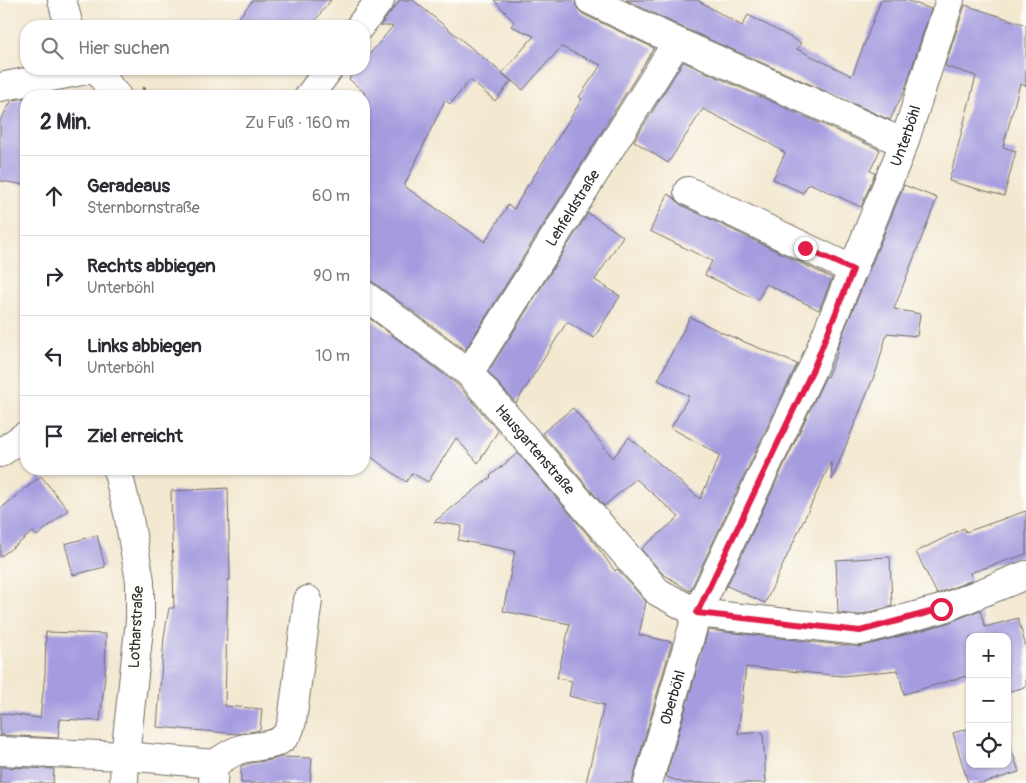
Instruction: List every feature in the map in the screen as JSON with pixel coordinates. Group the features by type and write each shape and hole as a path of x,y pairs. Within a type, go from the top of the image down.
{"street":[{"path":"62,0 67,20"},
{"path":"365,20 380,0"},
{"path":"590,0 677,42 904,143"},
{"name":"Unterböhl","path":"697,613 814,367 904,143 950,0"},
{"name":"Lehfeldstraße","path":"469,373 677,42"},
{"path":"0,87 61,75"},
{"path":"101,75 111,90"},
{"path":"313,90 325,75"},
{"path":"688,191 853,270"},
{"name":"Hausgartenstraße","path":"370,299 469,373 658,592 697,613"},
{"path":"0,453 20,439"},
{"name":"Lotharstraße","path":"118,475 128,513 140,581 140,620 125,756 124,783"},
{"path":"697,613 860,631 941,609 1026,575"},
{"path":"0,751 125,756 213,774 232,753 242,749 271,744 282,740 288,734 292,721 308,600"},
{"name":"Oberböhl","path":"648,783 697,613"}],"building":[{"path":"253,0 331,0 316,20 237,20"},
{"path":"400,0 413,0 502,73 534,36 511,26 514,22 494,0 575,0 577,8 583,14 654,48 465,350 370,281 370,90 362,90 349,79 352,75 370,75 370,54 393,26 380,26","holes":["561,47 601,65 579,97 582,99 514,209 508,205 485,242 404,186 445,100 450,104 470,80 495,101 511,81 502,73 523,90"]},
{"path":"626,0 697,0 742,26 748,15 801,43 797,49 852,76 881,0 906,0 931,9 905,89 890,120"},
{"path":"965,5 1026,25 1026,86 1020,84 1003,147 1016,151 1004,196 949,181 976,76 945,66"},
{"path":"683,62 880,150 870,171 875,173 861,207 809,183 803,193 773,179 785,153 764,140 703,109 668,163 634,141"},
{"path":"20,99 20,184 0,181 0,121 12,100"},
{"path":"904,185 937,198 894,309 920,314 917,336 887,333 877,369 832,480 831,462 765,603 727,586 827,377"},
{"path":"668,194 681,205 832,278 819,310 766,284 758,300 705,275 712,261 650,231"},
{"path":"588,213 623,236 595,280 620,296 594,338 567,322 516,403 488,372"},
{"path":"690,317 797,364 690,591 663,574 641,549 679,517 636,479 604,506 542,433 573,408 613,458 629,437 700,499 720,455 671,428 689,396 658,380"},
{"path":"370,319 458,385 498,431 478,463 456,438 428,482 412,473 406,482 370,456"},
{"path":"518,453 593,541 615,571 617,569 646,602 639,635 672,642 633,783 586,783 604,705 569,696 572,681 557,678 570,624 503,611 515,551 458,540 462,526 434,522"},
{"path":"41,476 68,510 37,536 33,532 0,557 0,509"},
{"path":"228,488 230,580 228,580 225,706 262,709 260,730 239,734 157,727 164,637 169,608 174,608 171,491"},
{"path":"1026,511 1026,554 970,573 972,580 937,594 916,552 964,528 966,532"},
{"path":"97,535 105,567 73,575 65,544"},
{"path":"890,557 892,606 859,615 838,613 836,560"},
{"path":"980,610 985,627 1018,618 1026,647 1026,687 1011,691 1011,633 966,633 966,676 904,694 898,670 843,676 746,667 738,734 763,732 766,783 684,783 666,777 708,630 859,647 945,624"},
{"path":"46,632 106,634 105,676 100,721 60,719 58,738 0,735 0,713 40,718 45,674"},
{"path":"966,729 966,768 1011,768 1011,747 1019,772 983,783 968,783 953,733"},
{"path":"281,757 312,758 310,783 241,783 241,766"},
{"path":"0,767 54,769 53,783 0,783"}],"route":[{"path":"805,248 853,270 814,367 697,613 860,631 941,609"}]}
